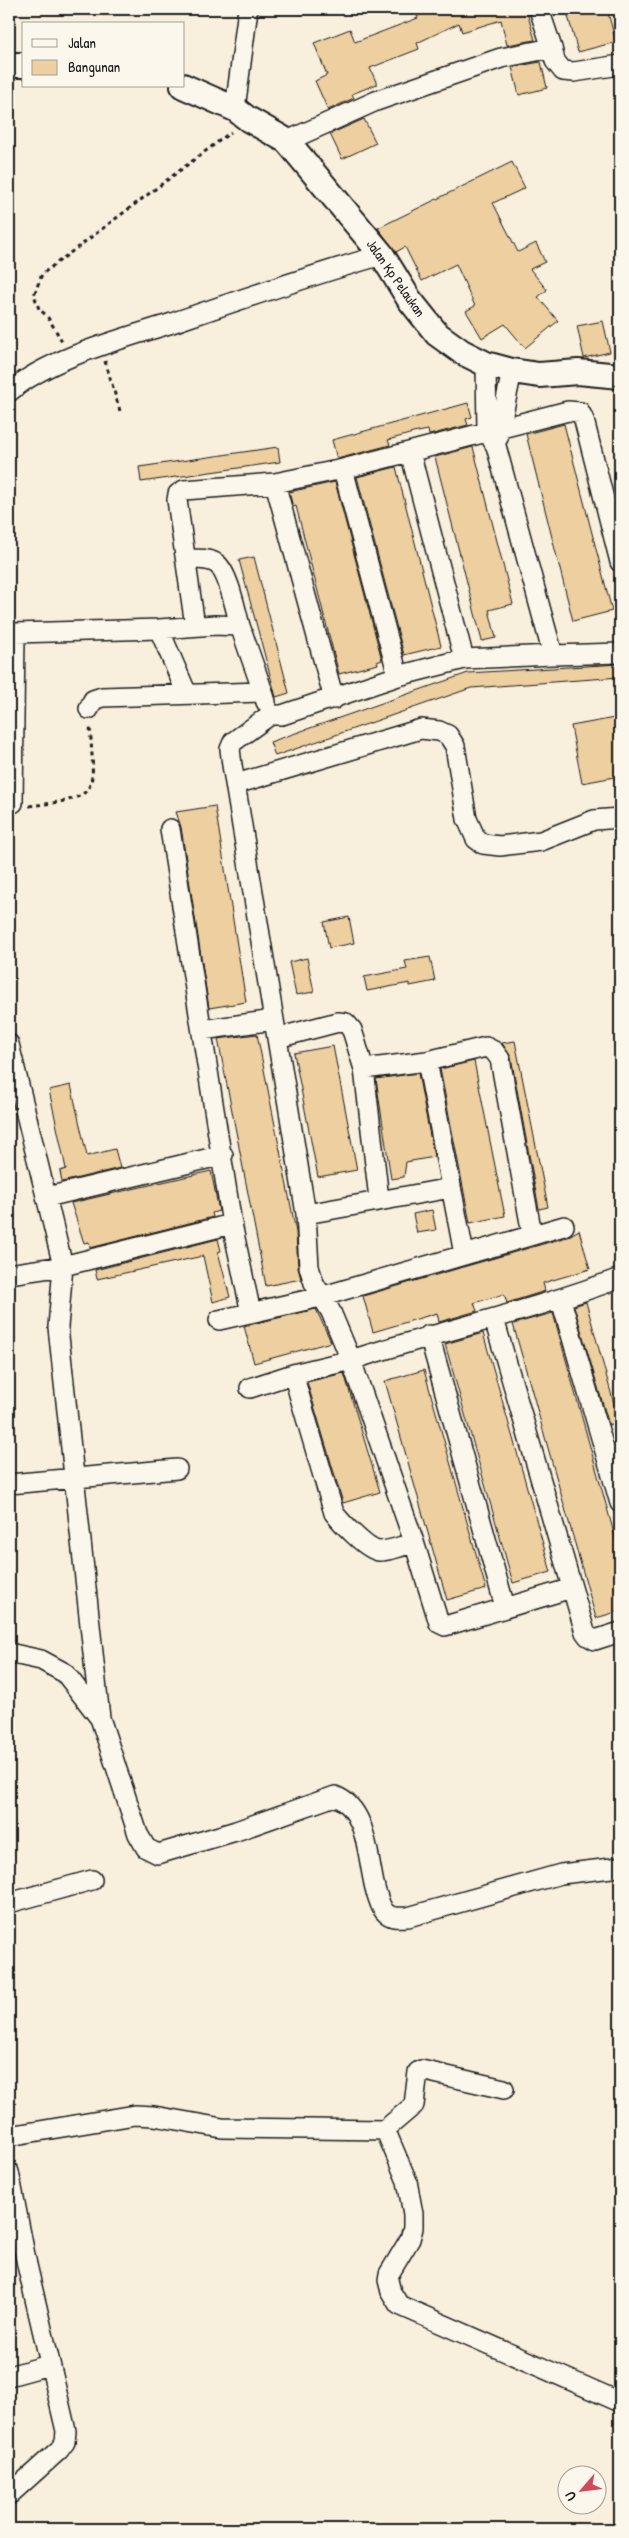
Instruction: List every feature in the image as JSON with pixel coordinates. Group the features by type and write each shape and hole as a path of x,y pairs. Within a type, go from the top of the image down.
{"street":[{"path":"241,114 248,9"},
{"path":"539,9 555,61 563,71 574,72 620,64"},
{"path":"287,141 376,102 420,86 501,58 552,48"},
{"path":"9,65 22,66"},
{"name":"Jalan Kp Pelaukan","path":"185,87 241,114 287,141 382,255 409,299 437,334 462,352 486,364 512,371 539,375 578,372 620,376"},
{"path":"9,397 26,378 72,356 292,281 382,255"},
{"path":"486,364 494,435 553,655"},
{"path":"494,435 512,371"},
{"path":"195,626 177,500 178,494 188,488 276,483 494,435 568,411 580,412 584,420 620,562"},
{"path":"410,452 464,659"},
{"path":"343,469 398,676"},
{"path":"276,483 334,699"},
{"path":"186,559 211,561 218,565 225,576 270,715"},
{"path":"13,803 12,633 240,626"},
{"path":"159,629 187,694"},
{"path":"572,1588 445,1626 439,1623 414,1542 351,1360 330,1312 320,1297 309,1268 306,1214 230,749 234,742 270,715 282,715 398,676 464,659 620,653"},
{"path":"89,709 93,700 102,697 263,692"},
{"path":"236,784 421,729 430,729 448,735 455,746 467,819 476,839 483,844 500,846 541,841 594,820 620,818"},
{"path":"170,829 223,1155 232,1224 251,1314"},
{"path":"202,1030 276,1029 325,1025 338,1022 346,1023 352,1030 364,1070 379,1199"},
{"path":"9,1044 63,1266 58,1326 100,1718 138,1834 146,1848 158,1854 236,1831 335,1796 345,1800 353,1809 363,1829 370,1873 380,1905 386,1913 395,1917 408,1917 561,1874 620,1867"},
{"path":"364,1070 427,1061 486,1047 494,1051 500,1059 532,1234"},
{"path":"427,1061 464,1254"},
{"path":"47,1197 223,1155"},
{"path":"306,1214 379,1199 451,1188"},
{"path":"9,1274 63,1266 232,1224"},
{"path":"219,1320 320,1297 564,1226"},
{"path":"250,1388 293,1374 351,1360 429,1335 561,1300 620,1278"},
{"path":"561,1300 619,1494"},
{"path":"494,1319 572,1588 588,1636 595,1640 620,1632"},
{"path":"429,1335 505,1607"},
{"path":"293,1374 334,1513 345,1527 374,1550 391,1549 414,1542"},
{"path":"9,1484 177,1469"},
{"path":"9,1652 41,1660 65,1673 100,1718"},
{"path":"9,1903 92,1880"},
{"path":"9,2136 135,2115 154,2116 222,2128 387,2130 414,2105 418,2072 421,2070 504,2088"},
{"path":"387,2130 408,2181 413,2214 413,2228 410,2239 389,2274 388,2280 391,2292 399,2304 620,2402"},
{"path":"9,2172 49,2365 62,2406 66,2431 65,2442 60,2450 9,2495"},
{"path":"9,2376 49,2365"}],"path":[{"path":"72,356 47,316 39,309 34,295 42,274 241,114"},
{"path":"102,347 120,411"},
{"path":"13,803 18,808 70,802 86,792 93,779 89,709"}],"building":[{"path":"433,9 526,9 535,40 507,45 501,20 462,32 459,23 417,43 419,49 370,68 377,84 352,94 354,98 328,110 315,81 327,75 314,43 350,29 355,42 418,18 417,16"},
{"path":"566,9 607,9 616,42 578,52"},
{"path":"541,62 547,88 519,95 512,67"},
{"path":"364,119 376,143 342,159 330,134"},
{"path":"512,162 525,188 493,203 518,252 536,243 545,262 530,269 547,290 538,297 558,321 525,348 505,324 482,338 466,311 475,306 456,264 422,281 405,247 396,252 378,228"},
{"path":"603,321 610,352 584,358 577,326"},
{"path":"468,403 472,417 466,419 468,425 429,435 428,430 413,433 388,440 390,445 337,459 332,440"},
{"path":"564,424 612,611 573,621 526,434"},
{"path":"278,447 280,462 141,482 139,467"},
{"path":"473,447 513,604 489,610 496,638 482,641 435,457"},
{"path":"396,467 441,646 404,655 357,477"},
{"path":"335,482 382,660 377,662 378,664 339,674 296,506 293,507 289,492"},
{"path":"254,557 289,693 276,697 239,560"},
{"path":"620,664 620,677 471,688 275,756 270,742 468,673"},
{"path":"620,717 620,776 582,783 571,726"},
{"path":"215,806 246,1002 209,1008 181,827 176,812"},
{"path":"349,917 354,943 329,948 324,922"},
{"path":"430,957 435,981 410,986 410,983 367,991 364,977 407,969 405,961"},
{"path":"307,958 314,992 296,995 289,962"},
{"path":"257,1034 296,1232 298,1268 301,1279 266,1286 218,1039"},
{"path":"515,1041 548,1207 539,1209 511,1057 502,1043"},
{"path":"333,1046 357,1170 318,1177 294,1053"},
{"path":"474,1061 505,1216 470,1223 440,1069"},
{"path":"418,1073 434,1157 406,1162 404,1177 391,1179 376,1079"},
{"path":"71,1085 87,1156 115,1149 120,1168 62,1182 60,1171 66,1169 49,1090"},
{"path":"211,1171 219,1211 212,1213 213,1217 90,1248 89,1242 84,1243 71,1203"},
{"path":"432,1210 436,1230 417,1233 413,1214"},
{"path":"579,1230 590,1269 543,1283 545,1291 507,1303 504,1294 474,1303 477,1311 439,1322 437,1313 373,1332 363,1296 567,1237"},
{"path":"218,1239 221,1251 218,1252 230,1297 213,1302 203,1256 97,1279 95,1270"},
{"path":"586,1302 619,1422 609,1425 574,1306"},
{"path":"316,1309 331,1342 254,1363 244,1326"},
{"path":"553,1313 620,1555 620,1611 596,1618 513,1324"},
{"path":"483,1333 551,1572 513,1583 445,1344"},
{"path":"424,1370 486,1589 447,1600 385,1381"},
{"path":"344,1373 380,1492 343,1503 307,1382"}]}
